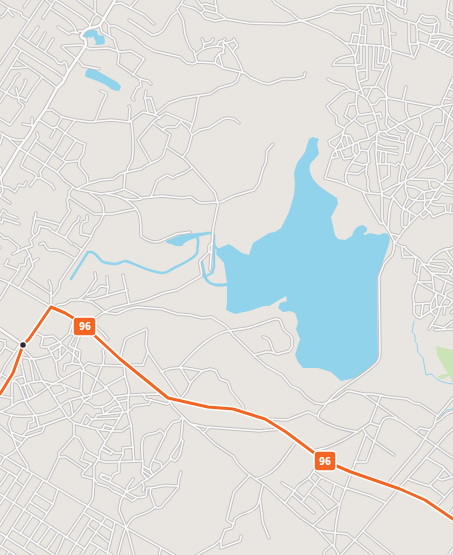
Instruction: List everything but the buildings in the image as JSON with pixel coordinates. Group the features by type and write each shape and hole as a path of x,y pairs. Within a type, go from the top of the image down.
{"street":[{"path":"24,8 29,0"},
{"path":"0,64 45,0 52,4"},
{"path":"43,18 56,0 85,19 90,26 98,27 115,0"},
{"path":"79,0 96,12 110,26 115,26 132,35 145,46 154,50 180,57 186,63 215,63 223,68 242,73 263,83 269,84 283,79 302,78 306,73"},
{"path":"10,203 0,196 3,192 0,178 85,47 85,39 81,36 84,30 90,26 96,12 95,0"},
{"path":"130,8 137,0"},
{"path":"129,20 154,35 162,32 173,14 178,11 177,9 183,0"},
{"path":"197,0 205,10 217,12 225,19"},
{"path":"215,0 217,12"},
{"path":"273,0 301,21 331,33 350,48 357,65 359,82 364,96"},
{"path":"385,0 389,24 389,61 391,67 386,86 386,124 390,129"},
{"path":"398,6 399,0"},
{"path":"402,8 403,0"},
{"path":"405,13 406,0"},
{"path":"449,0 447,18 453,21 453,26"},
{"path":"374,5 376,12 380,8 385,7 390,1 402,8 405,8"},
{"path":"0,2 13,16"},
{"path":"113,4 120,3 144,15 154,24"},
{"path":"181,4 202,12 204,18 215,21 225,19 256,24 285,24 301,21 314,18 341,6 374,5 380,8"},
{"path":"200,5 206,4 217,7"},
{"path":"330,11 351,14 362,12 368,6"},
{"path":"368,6 372,25 383,22 380,8"},
{"path":"385,7 399,19 416,25 418,30 418,46 414,58 412,57"},
{"path":"50,8 71,22 76,30 76,33"},
{"path":"8,9 21,13 22,16 30,20"},
{"path":"1,17 8,9"},
{"path":"178,11 183,20 186,39 194,52 197,62"},
{"path":"447,11 453,15"},
{"path":"354,56 358,44 362,12"},
{"path":"416,25 423,15 426,17 434,17 438,22 438,34"},
{"path":"419,21 422,24 435,24 438,22"},
{"path":"409,22 408,36 412,57"},
{"path":"428,45 435,24"},
{"path":"100,25 102,32 111,36"},
{"path":"359,82 367,79 366,26 361,25"},
{"path":"110,26 109,32 114,38 119,56 118,64 133,75 148,81 151,84"},
{"path":"28,41 38,27"},
{"path":"58,27 69,34 72,32 78,33 79,31 83,32"},
{"path":"382,30 384,47 382,64"},
{"path":"418,30 432,35 438,34 453,36"},
{"path":"389,33 395,34"},
{"path":"37,47 45,34"},
{"path":"351,44 352,34 366,36"},
{"path":"19,35 60,63 66,63 68,72"},
{"path":"45,52 53,39"},
{"path":"202,39 204,44 203,49"},
{"path":"204,44 210,43 213,39"},
{"path":"155,114 168,103 183,98 210,94 219,88 235,82 242,73 241,65 224,41 219,39"},
{"path":"430,40 441,39 452,43 443,53"},
{"path":"435,49 441,39"},
{"path":"217,46 219,42 234,40 237,47 233,52"},
{"path":"215,63 219,54 224,53 224,41"},
{"path":"439,51 447,41"},
{"path":"410,44 421,42 453,57"},
{"path":"345,43 384,47 412,57"},
{"path":"429,43 437,46"},
{"path":"13,45 65,79"},
{"path":"99,69 83,66 62,46 81,45 90,49 108,48 118,52 131,51 144,58 133,75"},
{"path":"354,56 337,59 333,66 361,64 362,45"},
{"path":"195,56 197,53 208,47 217,46 224,48"},
{"path":"374,46 373,69 383,70"},
{"path":"378,46 378,63 387,64"},
{"path":"0,85 22,50"},
{"path":"448,55 453,51"},
{"path":"219,54 223,68"},
{"path":"17,59 57,88"},
{"path":"367,98 389,61"},
{"path":"11,68 28,67"},
{"path":"357,70 366,70"},
{"path":"0,102 19,74"},
{"path":"0,89 14,97 22,98 26,101 42,77"},
{"path":"442,105 453,78"},
{"path":"134,100 132,98 136,90 141,86 140,79"},
{"path":"318,416 319,412 328,401 379,360 379,277 384,264 392,255 394,247 391,234 382,219 382,194 379,182 376,150 378,133 374,114 367,98 350,90 344,85 328,79"},
{"path":"18,97 26,81 25,80"},
{"path":"357,92 364,87 380,88 388,98 436,107 444,111 453,120"},
{"path":"403,100 406,87"},
{"path":"0,120 10,125 23,107 19,102 16,88"},
{"path":"449,88 453,90"},
{"path":"95,122 101,104 106,96 106,93 101,90"},
{"path":"349,147 344,135 344,130 337,124 336,116 327,106 344,92 350,90"},
{"path":"146,91 145,98 148,113"},
{"path":"357,92 356,104 358,114"},
{"path":"190,131 199,96"},
{"path":"145,98 151,98 155,114"},
{"path":"444,98 451,99"},
{"path":"370,105 376,104 380,99 387,99"},
{"path":"406,102 406,110 409,119"},
{"path":"356,104 349,105 345,116 365,126"},
{"path":"336,150 344,149 353,144 369,139 378,133 395,127 436,107 453,104"},
{"path":"124,189 127,168 132,159 133,132 130,122 129,106"},
{"path":"435,149 442,140 453,107"},
{"path":"45,110 52,110 62,117 95,122 111,120 130,122 142,112 155,114 160,118"},
{"path":"388,229 391,202 393,197 404,181 408,172 417,165 435,124 443,124 444,111"},
{"path":"387,112 390,118 399,124"},
{"path":"151,163 138,140 153,122 166,113 192,124"},
{"path":"358,114 360,116 380,114 381,118"},
{"path":"331,158 338,157 336,150 330,145 329,141 339,135 358,114"},
{"path":"418,134 422,124 420,115"},
{"path":"54,128 62,117"},
{"path":"32,118 33,126"},
{"path":"192,135 227,118 233,118 239,123"},
{"path":"38,119 54,128"},
{"path":"41,178 40,172 65,132 75,120"},
{"path":"162,130 166,127 176,127 181,120"},
{"path":"181,120 192,135 188,150 182,157"},
{"path":"365,126 366,123 376,121"},
{"path":"77,190 88,183 112,179 126,172 142,169 160,159 167,147 170,135 153,122"},
{"path":"401,123 415,133 429,140 446,169 444,182"},
{"path":"23,124 33,126"},
{"path":"365,126 369,139"},
{"path":"56,127 79,143 86,145 79,161 79,166 88,176 88,183"},
{"path":"395,127 406,132"},
{"path":"51,137 55,130 54,128"},
{"path":"399,184 398,177 405,152 407,137 411,130"},
{"path":"444,141 453,130"},
{"path":"385,131 388,135 399,137 399,141"},
{"path":"0,133 19,148 57,172 64,180 77,190 118,196 124,199 138,212 141,236 145,239 156,242 190,232"},
{"path":"36,178 34,173 24,169 22,166 23,160 38,137 37,133"},
{"path":"378,133 380,136 390,140 406,143"},
{"path":"405,152 409,153 415,133"},
{"path":"0,144 3,134"},
{"path":"344,135 333,153 326,178 370,194 382,194 389,198 393,197"},
{"path":"344,135 350,136 353,144 353,152 356,156"},
{"path":"7,137 16,140 25,140"},
{"path":"63,159 76,140"},
{"path":"341,140 344,149"},
{"path":"422,169 433,166 442,160 453,148 451,145 442,140"},
{"path":"35,141 66,162"},
{"path":"349,186 346,181 348,168 360,150 358,142"},
{"path":"370,194 366,169 369,162 368,151 373,142 377,142 386,147 397,148"},
{"path":"124,199 134,200 167,196 182,198 191,196 199,203 218,202 254,190 259,183 266,162 267,151 273,144"},
{"path":"444,149 448,144"},
{"path":"167,147 182,157 193,167 214,192 218,202 216,220 213,229 210,270"},
{"path":"435,149 445,157"},
{"path":"340,150 344,159 356,156"},
{"path":"360,150 368,151"},
{"path":"376,150 397,154"},
{"path":"380,163 381,151"},
{"path":"386,152 386,164"},
{"path":"382,194 394,185 415,176 436,152"},
{"path":"57,172 66,162 79,161"},
{"path":"352,162 363,165 367,164"},
{"path":"377,164 390,164 396,166 398,163 401,164"},
{"path":"379,182 389,176 390,164"},
{"path":"401,164 404,164 405,170 408,172"},
{"path":"394,242 430,203 453,166"},
{"path":"151,197 158,179 167,175 173,178 193,167"},
{"path":"0,168 0,174"},
{"path":"347,173 359,174 366,169"},
{"path":"36,178 41,178 52,185 54,189"},
{"path":"30,186 36,178"},
{"path":"409,179 453,182"},
{"path":"429,180 430,187 434,190"},
{"path":"404,181 408,197 401,217 402,225 404,227 408,226"},
{"path":"1,186 15,192 19,185 24,186 26,182"},
{"path":"444,182 453,190"},
{"path":"406,186 414,187 423,192 425,209"},
{"path":"56,233 70,211 67,200 69,197 69,192 73,187"},
{"path":"106,194 124,189 142,198"},
{"path":"407,209 423,192 438,189"},
{"path":"51,295 54,296 59,288 60,282 91,237 104,214 102,203 88,191"},
{"path":"363,192 380,223 384,224"},
{"path":"435,193 440,196"},
{"path":"408,197 419,201 437,199 442,193 453,196"},
{"path":"69,197 93,214 112,214 136,209"},
{"path":"393,197 401,207 418,216"},
{"path":"430,203 445,205 446,212"},
{"path":"425,209 430,212 433,217 446,212 452,213 451,205"},
{"path":"0,207 7,214 17,218"},
{"path":"0,216 3,210"},
{"path":"408,226 410,211"},
{"path":"420,214 423,218 430,212"},
{"path":"34,236 32,232 36,213"},
{"path":"88,216 88,221 83,222 81,234 91,237"},
{"path":"64,238 78,221 79,217"},
{"path":"34,218 61,225"},
{"path":"0,222 2,223 3,219 20,224"},
{"path":"13,254 32,246 30,240 38,233 40,226 49,228 82,250"},
{"path":"0,234 19,247 17,252"},
{"path":"391,234 399,236"},
{"path":"208,254 209,246 212,242"},
{"path":"394,242 402,247 405,247 431,273 453,284"},
{"path":"40,244 44,243 45,247 50,250 59,251 76,259"},
{"path":"402,247 403,257 415,257"},
{"path":"428,265 429,261 434,256 453,247"},
{"path":"19,288 33,267 30,255 26,248"},
{"path":"446,250 453,260"},
{"path":"80,322 91,322 101,314 116,307 146,300 177,290 201,276 202,273 199,265 200,261 212,252"},
{"path":"0,299 20,265 25,265 26,259 30,255"},
{"path":"415,257 414,272 418,275"},
{"path":"8,260 5,265 18,270"},
{"path":"32,262 38,260"},
{"path":"429,261 443,261 452,268"},
{"path":"423,264 444,268"},
{"path":"423,264 420,266 418,282 413,296 414,313 417,317 421,317 437,306"},
{"path":"448,273 452,268"},
{"path":"451,274 452,268"},
{"path":"85,296 96,279 95,273"},
{"path":"431,273 448,273 453,277"},
{"path":"431,273 436,293 437,306"},
{"path":"123,275 129,304"},
{"path":"26,277 51,295"},
{"path":"106,277 108,286 107,296"},
{"path":"0,279 10,282 74,318 85,326 126,366 168,398 170,403 188,423 233,456 238,464 250,475 263,484 303,520 316,528 340,555 453,429"},
{"path":"49,281 51,286 52,307"},
{"path":"442,294 446,281"},
{"path":"418,282 433,282"},
{"path":"418,282 453,301 450,305 441,307 437,306"},
{"path":"78,300 96,291 101,286 108,286"},
{"path":"429,329 437,316 448,291 453,289"},
{"path":"10,379 0,375 14,352 29,339 52,307 65,304 70,301 94,299 127,290"},
{"path":"430,312 431,303 436,293"},
{"path":"82,300 92,302 105,312 112,314 117,314 133,307 137,307 162,309 177,314 202,318 211,317 223,324 266,366 282,375 291,386 300,390 313,402 323,404 348,391 407,399 414,403 420,404 438,416"},
{"path":"414,304 431,303"},
{"path":"421,317 423,304"},
{"path":"444,314 445,306"},
{"path":"430,312 437,316"},
{"path":"43,337 41,346 43,347 48,347 60,342 69,335 74,318"},
{"path":"180,368 189,356 204,343 221,333 252,327 275,319 280,320 284,330 292,337 292,347 289,351 278,354 274,352 266,352 254,355"},
{"path":"435,330 444,328 453,320"},
{"path":"91,322 108,339"},
{"path":"431,325 453,329"},
{"path":"72,363 75,348 85,326"},
{"path":"0,328 22,344"},
{"path":"120,359 125,340 147,329 146,345 148,352 181,400"},
{"path":"34,332 43,337 54,336 60,342 60,359"},
{"path":"70,333 75,335 69,346 80,351 79,360"},
{"path":"263,337 267,337 269,339 274,352"},
{"path":"0,340 5,341 5,347 0,354"},
{"path":"11,398 0,395 10,379 20,357 22,344"},
{"path":"61,346 74,354 85,372"},
{"path":"51,352 61,346"},
{"path":"23,436 28,431 73,416 80,409 84,401 91,397 96,380 103,365 103,351 107,346"},
{"path":"5,347 14,352"},
{"path":"48,347 55,361 58,375 62,379"},
{"path":"22,348 33,359 42,381 48,387 67,417 74,423 112,431 122,430 131,425"},
{"path":"55,361 60,359 68,350"},
{"path":"64,370 66,365 72,363 82,366 88,363 126,366 142,365 148,352"},
{"path":"20,357 33,359 52,356"},
{"path":"20,357 29,399"},
{"path":"29,359 34,382"},
{"path":"126,366 125,376 129,390 128,411 131,425 134,461"},
{"path":"180,368 190,383"},
{"path":"162,372 166,369 180,368 202,371 210,369 214,370 220,379 228,381 231,391 243,406 244,412"},
{"path":"0,412 18,402 35,396 53,384 78,371 85,372 96,380 100,381 121,407 122,412 105,441 94,466 93,498 66,538"},
{"path":"82,371 81,391 84,396"},
{"path":"181,400 190,383 202,371"},
{"path":"12,406 11,398 13,381 16,378 24,376"},
{"path":"0,412 12,415 35,415 50,412 69,400 103,390 125,376"},
{"path":"13,381 20,386 35,415 39,427"},
{"path":"20,386 42,381 53,384 60,383 81,391"},
{"path":"6,384 12,385"},
{"path":"26,384 35,396"},
{"path":"54,396 66,391 63,384"},
{"path":"143,394 146,399 167,404 170,403"},
{"path":"81,397 85,403 89,403 93,407 102,407 110,403 114,397 158,394 168,398 208,407 227,408 244,412 265,419 310,451 336,467 388,484 425,500 453,519"},
{"path":"363,394 453,458"},
{"path":"310,451 333,445 370,424 381,395"},
{"path":"388,484 419,448 434,426 435,419 453,398"},
{"path":"69,400 73,416"},
{"path":"118,402 128,400"},
{"path":"87,426 97,415 128,411 134,406 149,404 151,400"},
{"path":"102,407 104,414"},
{"path":"104,414 114,407 121,407"},
{"path":"435,423 453,411"},
{"path":"265,419 287,420 308,412 318,416 318,418 332,426 358,432"},
{"path":"12,415 9,423 17,449 27,465 27,471"},
{"path":"28,431 29,423 34,421 35,415"},
{"path":"82,425 86,415 94,419 119,418"},
{"path":"152,476 150,470 151,464 166,431 173,422 180,421 183,417"},
{"path":"126,492 135,488 152,476 171,459 171,456 180,444 183,417"},
{"path":"355,462 366,462 380,426 385,418 398,419"},
{"path":"47,482 59,457 59,453 74,436 74,423"},
{"path":"188,423 206,427 259,431 281,429"},
{"path":"370,424 380,426"},
{"path":"17,477 0,466 5,457 14,452 27,437 42,432 45,425"},
{"path":"102,430 106,425 114,428"},
{"path":"0,426 22,443"},
{"path":"203,433 210,427"},
{"path":"36,428 36,434"},
{"path":"363,428 366,434 375,442 394,455"},
{"path":"416,432 420,428 430,430"},
{"path":"97,429 105,441"},
{"path":"147,479 142,470 143,461 141,454 144,438 146,436 156,434 160,430 164,435"},
{"path":"12,432 27,437"},
{"path":"324,555 325,551 333,546 340,504 366,434"},
{"path":"74,436 79,438 85,450 98,459 107,462 143,461"},
{"path":"171,459 177,459 180,454 183,441 181,439"},
{"path":"255,479 268,474 276,468 290,448 297,441"},
{"path":"103,445 113,452"},
{"path":"110,482 114,474 119,472 119,462 123,453 123,448 133,447"},
{"path":"101,449 110,454 113,452 123,453"},
{"path":"85,450 81,460 94,466"},
{"path":"0,454 43,481 174,555"},
{"path":"59,457 66,457 85,470"},
{"path":"427,458 444,469 453,478"},
{"path":"285,503 299,485 309,478 322,459"},
{"path":"153,460 161,463 162,468"},
{"path":"91,464 82,475 94,479 98,484 108,487 132,501 146,496 147,488 178,486"},
{"path":"142,466 150,470"},
{"path":"0,504 23,468"},
{"path":"408,479 424,485 430,485 444,469"},
{"path":"142,470 152,476"},
{"path":"313,471 335,484 386,503"},
{"path":"0,485 9,472"},
{"path":"118,555 126,528 133,518 151,511 155,507 162,507 178,488 181,472"},
{"path":"0,525 32,474"},
{"path":"112,478 102,474 100,477 137,498"},
{"path":"234,524 227,519 234,492 250,475"},
{"path":"302,502 322,477"},
{"path":"309,478 340,504"},
{"path":"437,478 442,480 453,478"},
{"path":"133,479 121,500 120,510 134,555"},
{"path":"15,480 24,487"},
{"path":"15,555 0,547 43,481"},
{"path":"142,482 144,486 143,491"},
{"path":"282,483 304,498"},
{"path":"241,536 240,541 221,548 221,540 225,530 232,528 235,519 240,515 256,508 263,484"},
{"path":"331,497 335,484"},
{"path":"430,485 444,498"},
{"path":"151,488 150,493 155,507"},
{"path":"436,507 453,488"},
{"path":"24,548 53,504 58,489"},
{"path":"36,493 53,504"},
{"path":"0,494 41,522 85,549"},
{"path":"292,494 314,513"},
{"path":"308,494 319,502 327,513"},
{"path":"260,498 263,523 269,538"},
{"path":"30,502 47,513"},
{"path":"313,526 327,513 340,504"},
{"path":"449,516 453,509"},
{"path":"84,512 113,531"},
{"path":"20,534 32,516"},
{"path":"81,555 106,517"},
{"path":"69,555 92,518"},
{"path":"108,554 115,522"},
{"path":"88,526 110,543"},
{"path":"37,545 50,527"},
{"path":"12,528 55,555 64,536"},
{"path":"316,528 335,533 347,534 373,555"},
{"path":"363,531 393,555"},
{"path":"47,550 58,532"},
{"path":"0,533 24,548 32,555"},
{"path":"197,555 221,540"},
{"path":"90,542 112,555"},
{"path":"93,555 99,547"},
{"path":"159,555 161,548"},
{"path":"449,555 453,549"},
{"path":"7,555 9,551"}],"green space":[{"path":"436,346 453,350 453,382 449,375 443,379 437,377 443,374 448,374 437,355"}],"water":[{"path":"86,30 97,31 98,35 104,36 104,44 95,45 96,42 93,36 86,39 83,37 82,35"},
{"path":"88,69 94,69 117,82 121,87 119,91 112,90 104,84 86,77 85,74"},
{"path":"313,137 319,139 317,144 319,154 310,164 311,176 325,190 337,198 338,204 331,217 335,235 338,239 345,240 352,236 357,227 363,225 367,228 367,231 363,234 365,235 370,233 379,235 384,233 388,234 390,238 377,279 378,361 355,378 341,381 331,372 318,368 303,368 298,362 295,355 300,339 296,329 298,322 295,313 290,311 283,312 278,308 280,303 287,301 286,296 269,306 235,314 226,310 227,286 219,287 208,283 203,277 200,264 200,261 202,260 208,280 220,284 227,283 224,263 216,254 217,249 229,244 242,253 249,255 253,243 269,233 275,232 281,228 289,212 294,195 294,173 297,163 305,152 309,139"},
{"path":"209,232 210,234 191,240 182,246 175,246 166,242 177,236"}],"waterway":[{"path":"204,277 212,273 214,267 214,235 207,233"},
{"path":"71,279 88,252 95,254 103,262 116,264 126,261 153,271 162,273 166,272 188,261 195,255 197,252 198,240 196,235"},
{"path":"214,245 217,249"},
{"path":"414,321 412,332 415,335 418,352 423,358 426,375 432,374 441,381 453,384"},
{"path":"441,416 447,410 453,408"}],"transit line":[{"name":"96","path":"0,394 13,373 23,345 29,339 51,307 80,322 120,359 168,398 208,407 233,409 265,419 286,432 325,461 425,500 453,519"}]}
